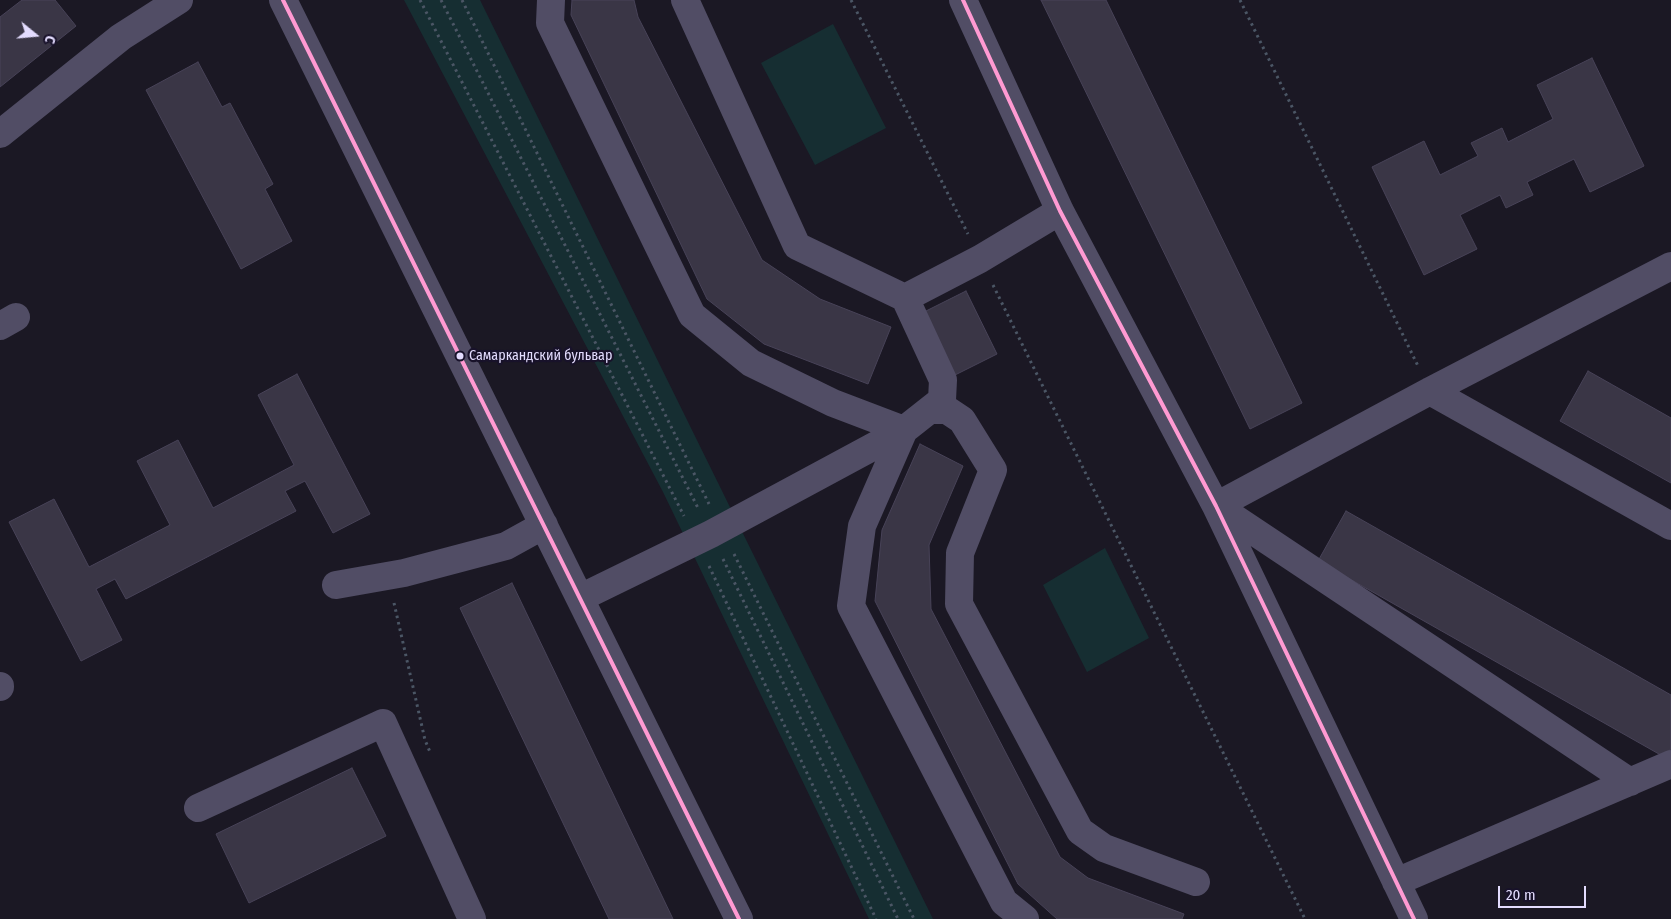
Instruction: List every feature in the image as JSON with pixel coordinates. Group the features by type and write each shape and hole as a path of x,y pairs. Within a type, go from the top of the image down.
{"street":[{"path":"0,134 121,36 179,0"},
{"path":"283,0 739,919"},
{"path":"551,0 550,23 692,315 751,363 833,404 904,430"},
{"path":"580,598 710,535 904,430 942,400 943,380 905,298 797,246 685,0"},
{"path":"963,0 1060,211 1216,506 1414,919"},
{"path":"905,298 980,259 1060,211"},
{"path":"1216,506 1430,391 1668,271"},
{"path":"1430,391 1671,526"},
{"path":"931,410 947,410 962,420 993,470 960,553 959,604 1080,832 1104,848 1196,882"},
{"path":"904,430 862,526 851,606 1004,902 1025,919"},
{"path":"1216,506 1630,782"},
{"path":"336,585 388,576 506,546 544,525"},
{"path":"198,808 383,723 472,919"},
{"path":"1396,882 1671,764"}],"path":[{"path":"420,0 710,535 914,919"},
{"path":"441,0 710,535 898,919"},
{"path":"462,0 710,535 876,919"},
{"path":"850,0 980,259 1305,919"},
{"path":"1240,0 1430,391"},
{"path":"388,576 426,740 433,758"}],"green space":[{"path":"404,0 480,0 933,919 869,919 663,492"},
{"path":"833,24 886,128 815,165 761,63"},
{"path":"1105,548 1149,638 1087,672 1043,585"}],"building":[{"path":"22,0 55,0 76,26 0,87 0,17"},
{"path":"572,0 634,0 638,17 762,260 820,299 891,327 868,384 764,344 707,299 571,15"},
{"path":"1041,0 1106,0 1302,403 1250,429"},
{"path":"1592,58 1644,166 1590,192 1574,159 1527,182 1533,195 1506,208 1500,195 1460,215 1477,249 1424,275 1372,167 1424,141 1440,175 1478,156 1471,143 1502,128 1508,142 1553,119 1537,85"},
{"path":"198,62 222,107 230,103 273,184 265,189 292,241 241,269 146,90"},
{"path":"966,291 997,354 953,376 922,313"},
{"path":"1588,371 1671,418 1671,483 1560,421"},
{"path":"297,374 370,514 333,533 305,481 285,491 296,511 126,599 115,579 96,589 122,640 81,661 9,522 54,499 89,567 170,525 137,461 178,440 213,508 294,465 258,395"},
{"path":"920,444 963,466 929,545 931,609 1060,857 1088,878 1184,914 1182,919 1057,919 1018,884 875,601 882,530"},
{"path":"1346,511 1671,695 1671,748 1666,758 1318,561"},
{"path":"512,583 673,919 609,919 460,608"},
{"path":"352,768 386,836 249,903 216,834"}],"transit line":[{"path":"283,0 739,919"},
{"path":"963,0 1060,211 1216,506 1414,919"}],"place":[{"name":"Самаркандский бульвар","path":"460,356"}]}
